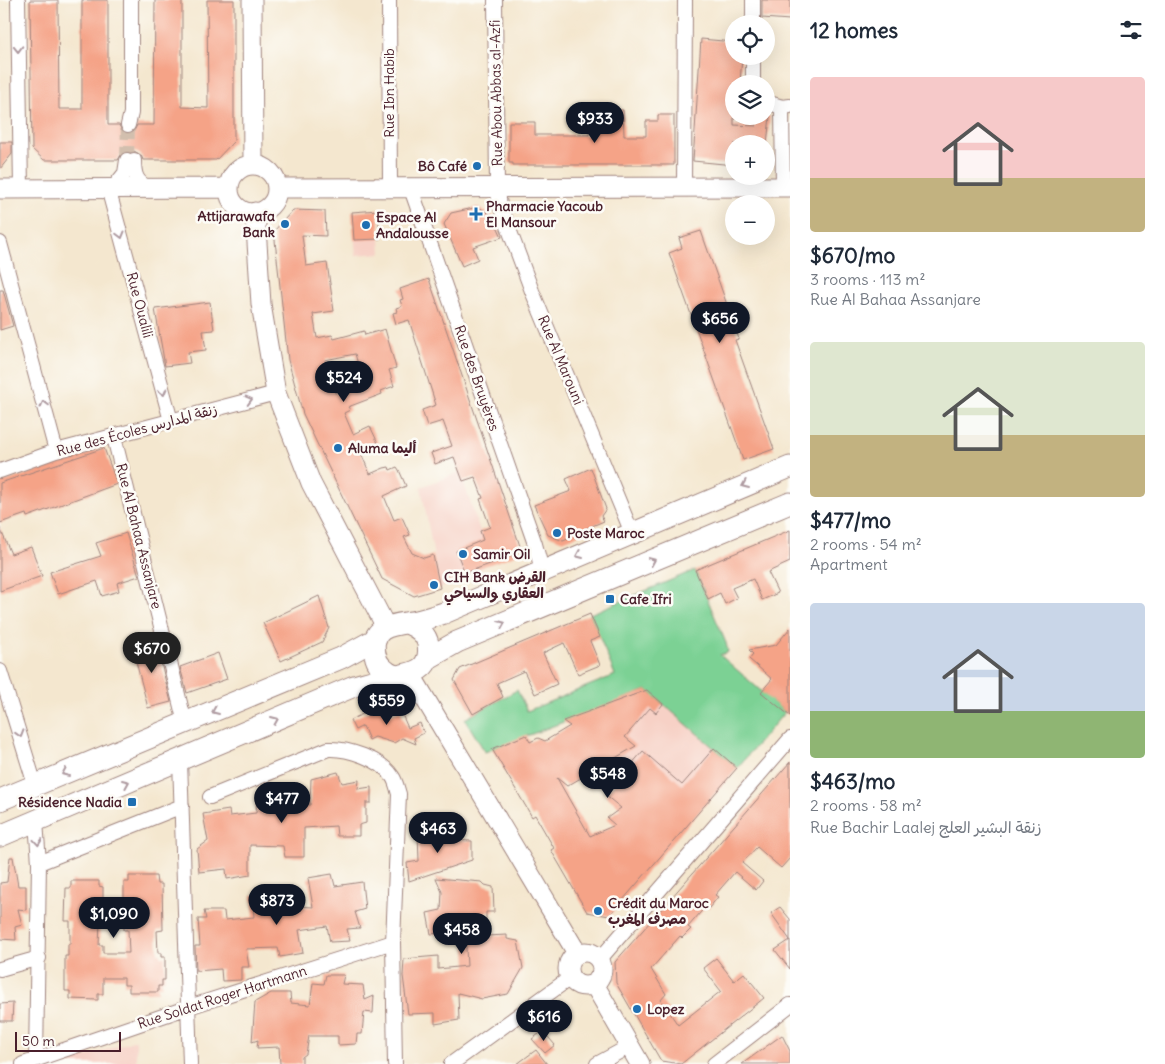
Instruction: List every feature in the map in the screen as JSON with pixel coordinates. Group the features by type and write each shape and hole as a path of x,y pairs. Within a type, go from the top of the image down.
{"main road":[{"path":"0,800 341,658 392,624 407,623 444,613 632,532 790,467"},
{"path":"0,836 354,686 417,671 427,659 457,642 790,503"},
{"path":"407,623 414,626 425,636 428,644 427,659"},
{"path":"381,633 374,646 377,662 382,668 403,675"}],"street":[{"path":"18,0 21,189"},
{"path":"131,0 131,121"},
{"path":"252,0 253,165"},
{"name":"Rue Ibn Habib","path":"389,0 390,187"},
{"name":"Rue Abou Abbas al-Azfi","path":"495,0 497,186"},
{"path":"684,186 685,0"},
{"path":"753,0 753,15"},
{"path":"277,188 410,186 786,187 786,107"},
{"path":"111,188 125,174 131,160 135,177 141,184 150,188"},
{"path":"253,165 270,172 277,188 271,205 255,212 247,212 237,206 232,199 229,188 236,172 246,166 253,165"},
{"name":"Rue des Bruyères","path":"410,186 535,544 542,570"},
{"name":"Rue Al Marouni","path":"497,186 500,205 532,292 632,532"},
{"name":"Rue Oualili","path":"111,188 171,421"},
{"path":"0,189 229,188"},
{"path":"255,212 261,304 276,394 311,483 381,633"},
{"path":"0,243 56,451"},
{"name":"Rue des Écoles زنقة المدارس","path":"0,471 56,451 276,394"},
{"name":"Rue Al Bahaa Assanjare","path":"114,437 185,723"},
{"path":"0,671 35,785"},
{"path":"403,675 577,953"},
{"path":"600,958 790,738"},
{"path":"210,797 328,749 343,748 357,753 384,768 392,775 399,794 393,942 396,1064"},
{"path":"180,760 190,1007 190,1064"},
{"path":"40,862 182,806"},
{"path":"29,1062 39,958 40,862 36,821"},
{"name":"Rue Soldat Roger Hartmann","path":"29,1062 190,1007 393,942"},
{"path":"591,952 600,958 602,975 594,984 584,986 570,978 569,963 577,953 591,952"},
{"path":"0,969 39,958"},
{"path":"452,1064 570,978"},
{"path":"594,984 640,1064"},
{"path":"714,1064 726,1059 790,1005"},
{"path":"597,1064 630,1046"}],"shaded area":[{"name":"Espace Al Andalousse","path":"378,210 381,253 356,255 352,212"},
{"path":"460,472 491,563 440,588 421,487"},
{"path":"647,690 737,768 686,827 563,721"},
{"path":"136,1040 136,1064 64,1064"}],"green space":[{"path":"695,570 726,643 728,652 720,655 785,712 737,768 647,690 485,752 465,719 517,690 527,711 615,675 590,614"}],"building":[{"path":"30,0 58,0 59,109 82,109 82,0 108,0 108,125 119,125 126,134 134,131 137,125 154,125 155,0 182,0 182,107 208,108 207,0 234,0 234,141 216,160 143,160 141,155 134,151 123,152 118,160 44,160 32,149"},
{"path":"762,0 790,0 790,20 775,19 775,15 762,15"},
{"path":"701,39 725,41 725,65 741,65 741,75 725,75 725,125 769,125 768,135 725,135 725,164 693,161"},
{"path":"589,110 623,110 624,136 646,136 646,121 658,121 658,115 674,115 674,165 513,165 513,163 509,163 509,122 535,122 535,135 589,135"},
{"path":"0,142 12,142 12,154 0,169"},
{"path":"478,207 492,215 502,237 473,247 478,259 462,266 444,224 451,213"},
{"path":"293,210 325,211 326,236 302,235 306,266 327,263 334,311 313,314 317,338 332,335 334,339 364,331 365,335 385,329 396,368 389,370 394,386 381,391 382,394 348,407 350,410 344,413 353,434 370,426 378,443 360,451 370,474 389,467 390,470 397,467 399,470 406,486 384,496 394,520 402,517 410,535 404,537 412,553 424,558 433,555 440,588 414,596 382,579 303,414 288,360 274,231","holes":["355,354 363,381 335,393 325,360"]},
{"name":"Espace Al Andalousse","path":"378,210 380,239 354,240 352,212"},
{"path":"701,231 739,339 735,340 774,449 743,460 669,253 682,248 679,238"},
{"path":"429,279 520,546 515,555 465,573 456,551 483,540 480,531 490,527 480,499 483,498 475,477 463,481 454,457 435,464 431,453 452,446 443,421 427,426 422,410 436,405 409,320 396,324 393,313 397,312 396,308 402,306 400,300 403,299 400,289"},
{"path":"0,290 3,290 13,326 0,330"},
{"path":"210,302 214,330 203,331 206,350 188,352 190,363 165,366 155,309"},
{"path":"104,448 117,484 27,517 26,514 0,523 0,483"},
{"path":"591,468 606,509 601,516 604,521 585,529 586,532 563,541 548,535 534,505 571,491 566,479"},
{"path":"0,528 11,554 31,547 42,576 0,591"},
{"path":"790,530 790,562 768,572 778,593 762,600 753,579 732,588 737,598 725,604 720,593 708,599 695,570"},
{"path":"126,533 139,576 117,583 119,591 102,596 97,581 58,594 50,572 101,556 96,543"},
{"path":"319,596 329,628 322,642 281,661 263,623"},
{"path":"590,614 600,637 590,641 600,665 578,674 564,643 543,653 557,684 535,694 524,671 497,683 503,697 473,714 454,680 460,669"},
{"path":"790,628 790,716 761,692 772,679 749,659 753,654 749,650 776,645"},
{"path":"155,640 171,702 148,708 132,646"},
{"path":"218,653 227,679 187,693 180,667"},
{"path":"647,690 663,704 656,713 650,708 625,737 636,746 567,786 557,778 590,836 615,825 607,818 621,808 605,795 643,751 682,785 714,748 737,768 609,916 587,912 551,850 554,848 535,815 532,817 492,749 526,735 530,742 538,738 545,741 570,726 563,721"},
{"path":"384,704 389,715 400,710 408,728 420,723 424,733 414,738 416,744 402,738 394,743 375,737 369,740 363,726 355,730 350,720"},
{"path":"790,762 790,858 781,868 757,847 742,863 763,881 756,890 735,872 715,895 718,897 709,908 706,906 688,927 691,929 682,938 680,936 651,969 666,994 661,1000 678,1025 721,991 703,968 716,958 734,981 744,973 764,998 681,1064 661,1061 616,983 615,962"},
{"path":"338,772 342,783 359,780 358,789 371,787 371,803 366,803 366,823 359,825 359,836 337,836 336,826 304,828 304,857 285,857 283,846 250,845 250,875 227,879 226,869 199,872 197,849 208,841 203,814 229,810 230,816 256,813 257,794 283,793 286,802 310,805 311,779"},
{"path":"443,829 444,840 472,841 472,860 409,881 407,863 419,861 418,833"},
{"path":"10,857 13,857 18,886 26,886 26,910 18,909 22,925 15,927 16,940 0,939 0,883 7,882"},
{"path":"332,874 335,886 362,882 365,909 355,912 360,928 347,929 350,941 330,942 327,926 299,930 303,953 280,957 278,948 246,949 249,967 241,967 241,980 222,981 221,969 196,971 195,946 200,946 198,919 206,919 204,911 224,911 225,920 254,917 252,895 280,895 280,905 313,907 308,878"},
{"path":"129,876 156,876 157,884 162,884 163,930 157,931 158,953 161,953 161,957 165,957 165,980 162,980 162,986 158,986 158,992 129,992 129,985 124,985 124,978 103,978 103,994 98,994 98,1000 70,999 70,991 65,991 65,956 68,956 68,944 70,944 70,921 65,921 66,888 71,888 71,881 99,881 99,886 103,887 103,922 100,922 99,945 103,945 103,953 129,953 128,930 124,930 124,882 129,882"},
{"path":"436,878 482,882 493,887 494,912 486,912 486,936 507,935 507,939 518,941 523,968 508,994 482,999 458,993 459,1020 435,1024 435,1013 408,1014 403,976 404,959 438,956 438,969 467,966 465,930 431,934 427,913 441,910 442,892"},
{"path":"780,907 790,919 790,940 771,913"},
{"path":"790,940 790,969 775,950"},
{"path":"326,975 344,975 342,984 363,985 365,1000 374,996 373,1013 364,1012 362,1034 357,1034 356,1044 338,1045 338,1036 309,1036 306,1054 302,1057 302,1064 280,1064 279,1047 257,1048 258,1040 252,1042 255,1002 271,993 290,993 291,1003 310,1005 313,983 324,984"},
{"path":"13,1003 12,1021 0,1021 0,1004"},
{"path":"543,1031 555,1045 545,1053 532,1039"},
{"path":"782,1035 790,1051 790,1064 742,1064"},
{"path":"536,1050 547,1064 517,1064"}],"tunnel":[{"path":"127,160 128,125"}],"place":[{"name":"Bô Café","path":"477,166"},
{"name":"Pharmacie Yacoub El Mansour","path":"476,214"},
{"name":"Attijarawafa Bank","path":"285,224"},
{"name":"Espace Al Andalousse","path":"366,225"},
{"name":"Aluma أليما","path":"338,448"},
{"name":"Poste Maroc","path":"557,533"},
{"name":"Samir Oil","path":"463,554"},
{"name":"CIH Bank القرض العقاري والسياحي","path":"434,585"},
{"name":"Cafe Ifri","path":"610,599"},
{"name":"Résidence Nadia","path":"132,802"},
{"name":"Crédit du Maroc مصرف المغرب","path":"598,911"},
{"name":"Lopez","path":"637,1009"}]}
